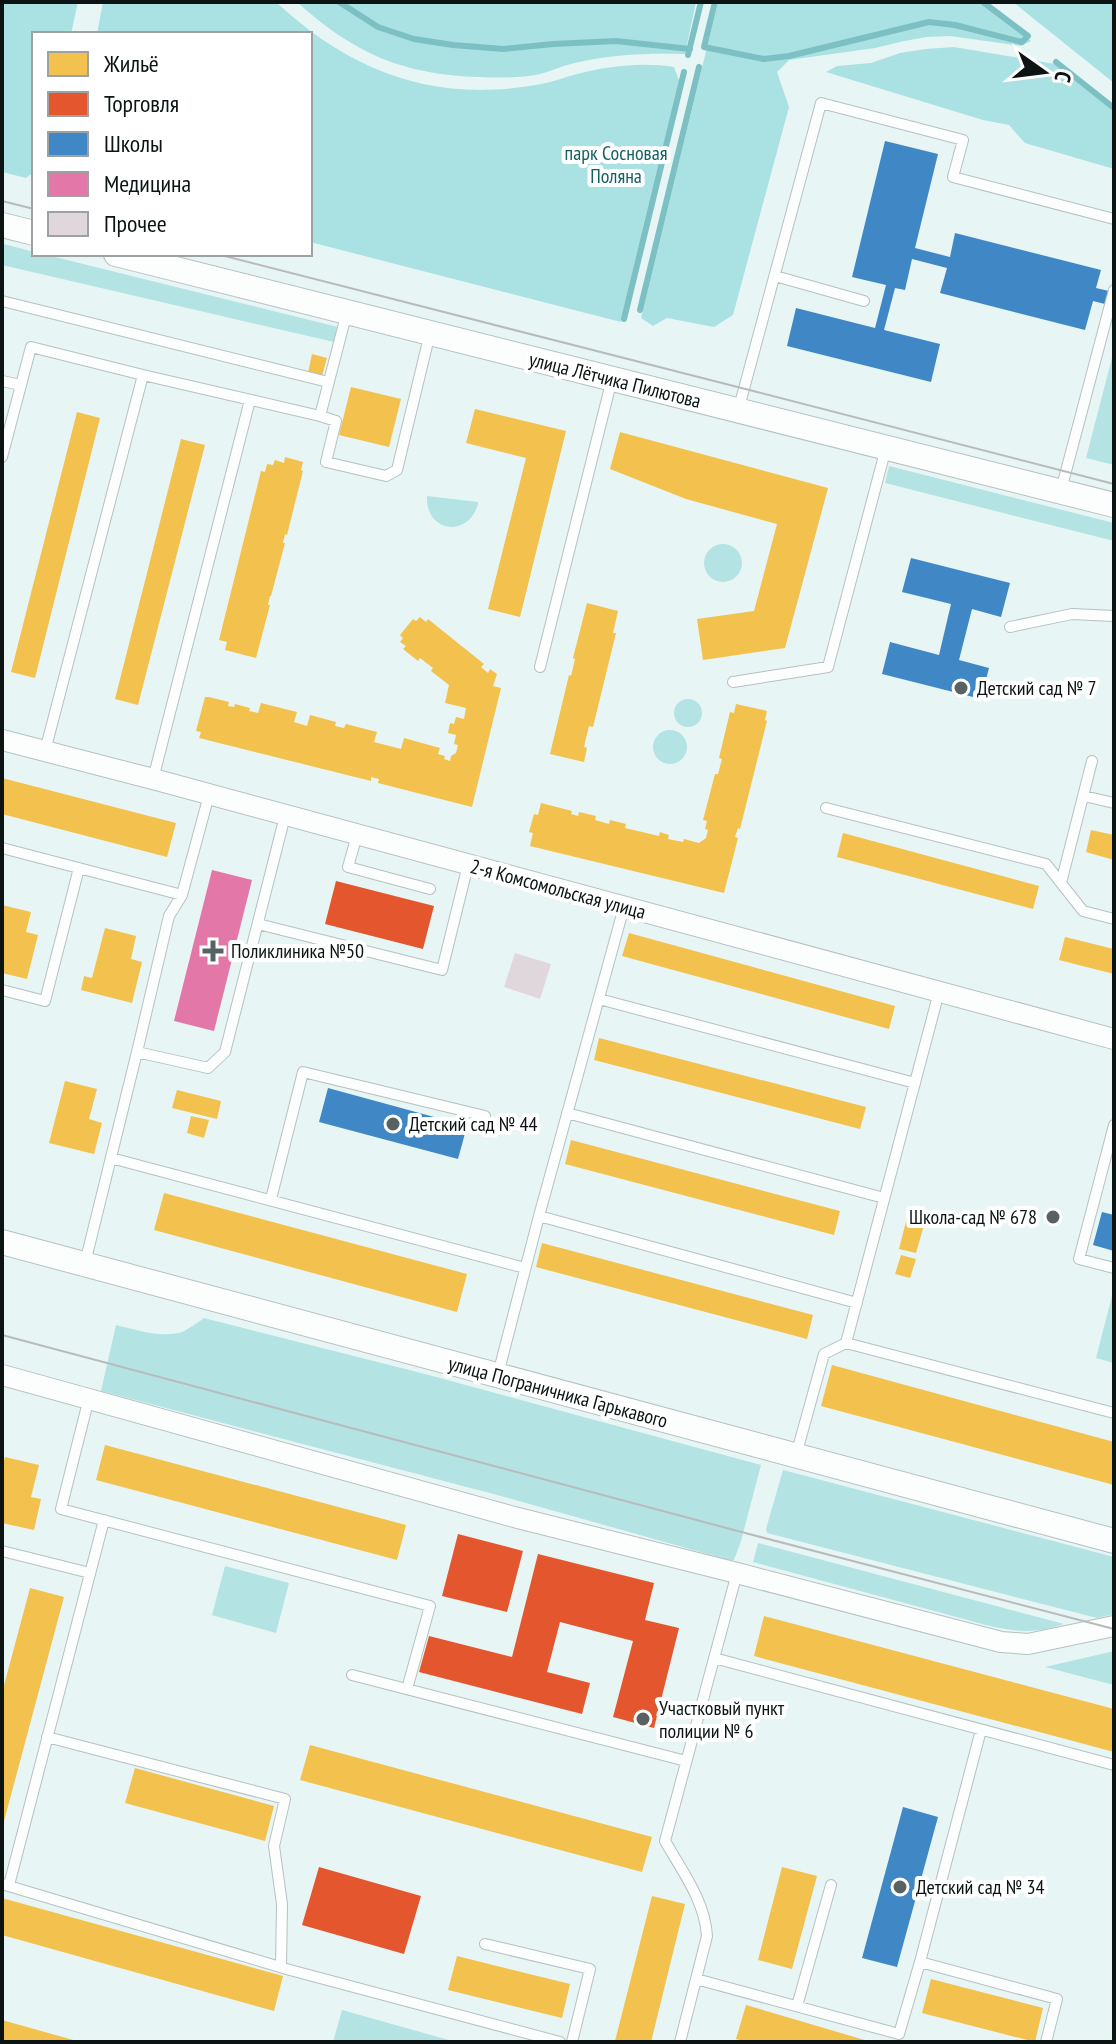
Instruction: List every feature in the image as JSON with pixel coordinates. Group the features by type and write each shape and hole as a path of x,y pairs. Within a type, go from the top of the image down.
{"street":[{"path":"2,226 32,233"},
{"name":"улица Лётчика Пилютова","path":"124,256 1114,505"},
{"name":"2-я Комсомольская улица","path":"2,740 1114,1039"},
{"name":"улица Пограничника Гарькавого","path":"2,1242 1114,1541"},
{"path":"5,1379 89,1398 514,1517 1001,1642 1028,1644 1114,1626"}],"lane":[{"path":"738,411 821,103 963,140 953,177 1114,219"},
{"path":"775,276 864,301"},
{"path":"1060,492 1114,290"},
{"path":"2,301 328,382"},
{"path":"320,416 347,312"},
{"path":"2,457 31,347 336,421 326,462 386,476 397,470 430,333"},
{"path":"45,751 143,375"},
{"path":"540,667 612,379"},
{"path":"2,381 21,385"},
{"path":"153,779 250,400"},
{"path":"733,682 828,667 886,448"},
{"path":"1010,627 1072,614 1114,616"},
{"path":"1061,883 1092,761"},
{"path":"85,1265 169,916 182,895 209,795"},
{"path":"1084,796 1114,803"},
{"path":"826,808 1046,864 1083,911 1114,919"},
{"path":"137,1052 208,1068 225,1052 285,816"},
{"path":"357,835 348,867 430,889"},
{"path":"2,848 182,895"},
{"path":"258,924 442,970 468,865"},
{"path":"3,993 45,1001 79,868"},
{"path":"498,1375 624,907"},
{"path":"846,1343 939,992"},
{"path":"599,999 915,1083"},
{"path":"271,1199 303,1072 485,1116"},
{"path":"567,1113 884,1198"},
{"path":"1114,1125 1079,1259 1114,1268"},
{"path":"111,1158 525,1268"},
{"path":"539,1216 857,1303"},
{"path":"796,1456 824,1354 846,1343 1114,1413"},
{"path":"89,1398 61,1509 430,1606 407,1689"},
{"path":"104,1520 6,1884 281,1967 560,2042"},
{"path":"2,1551 90,1573"},
{"path":"680,2042 707,1936 706,1919 665,1841 737,1573"},
{"path":"714,1658 1114,1765"},
{"path":"352,1675 686,1761"},
{"path":"696,1979 899,2034 981,1730"},
{"path":"47,1737 285,1799 274,1846 282,1904 281,1967"},
{"path":"797,2006 831,1885"},
{"path":"485,1944 590,1969 572,2042"},
{"path":"920,1962 1057,1999 1046,2042"}],"shaded area":[{"path":"4,244 32,251 32,256 51,256 338,327 334,342 2,265"},
{"path":"1114,350 1114,465 1086,458"},
{"path":"889,466 1114,523 1114,541 885,483"},
{"path":"427,496 478,504 466,523 448,527 433,517"},
{"path":"723,544 736,550 742,563 736,576 723,582 710,576 704,563 710,550"},
{"path":"688,699 698,703 702,713 698,723 688,727 678,723 674,713 678,703"},
{"path":"670,730 682,735 687,747 682,759 670,764 658,759 653,747 658,735"},
{"path":"1114,1288 1114,1363 1096,1358"},
{"path":"204,1318 761,1465 734,1560 101,1391 116,1325 149,1333 174,1334 185,1331"},
{"path":"783,1470 1114,1557 1114,1614 1097,1618 767,1533"},
{"path":"758,1543 1064,1624 1025,1631 986,1625 753,1562"},
{"path":"225,1566 289,1583 276,1633 212,1615"},
{"path":"1114,1651 1114,1685 1045,1667"},
{"path":"342,2010 456,2042 333,2042"}],"green space":[{"path":"2,2 78,2 71,32 32,32 32,174 26,178 2,172"},
{"name":"парк Сосновая Поляна","path":"103,2 276,2 335,48 398,77 431,86 466,90 503,89 541,84 613,67 674,67 680,83 621,322 312,243 312,32 97,32"},
{"path":"297,2 696,2 685,54 603,58 540,74 502,78 426,72 380,58 338,35"},
{"path":"718,2 979,2 1031,41 1021,46 950,36 927,37 789,60 777,72 789,107 733,315 714,327 667,318 653,326 641,318"},
{"path":"1013,2 1114,2 1114,83"},
{"path":"954,47 1055,64 1079,78 1114,106 1114,169 1025,143 1009,125 983,120 826,72 837,66 871,63 900,53"}],"building: Жильё":[{"path":"312,354 327,358 322,376 308,373"},
{"path":"351,387 401,399 389,447 339,435"},
{"path":"475,409 566,431 520,617 488,609 526,458 466,443"},
{"path":"77,412 100,418 35,678 11,672"},
{"path":"620,432 828,488 785,648 703,660 697,619 754,611 777,524 686,499 610,469"},
{"path":"181,439 205,445 138,705 115,699"},
{"path":"285,457 303,462 303,471 256,658 225,650 227,642 219,640 261,471 265,472 267,464 273,465 275,460 284,463"},
{"path":"587,603 618,611 613,633 616,633 593,727 589,726 586,738 584,762 550,754"},
{"path":"420,617 426,622 428,619 484,664 481,667 488,673 490,669 497,674 493,686 501,688 472,807 378,783 379,779 371,777 371,781 199,738 201,732 196,731 205,697 209,697 229,702 228,706 234,707 235,704 258,713 261,703 297,712 294,722 307,726 310,715 336,722 335,726 344,728 346,724 377,732 374,742 401,749 404,738 440,748 438,754 450,761 458,745 454,744 456,735 448,733 450,723 454,724 456,717 464,719 466,708 445,703 449,685 431,671 433,668 403,649 406,646 400,642 403,638 400,635 413,619 416,621"},
{"path":"736,704 767,711 767,721 740,829 735,837 738,838 724,893 530,846 533,833 529,832 541,803 572,811 571,814 578,816 579,812 596,816 595,820 609,824 610,820 626,824 625,828 659,836 660,832 669,835 668,839 699,843 706,838 707,821 703,820 722,759 719,758 730,712 734,713"},
{"path":"2,778 176,823 167,857 2,814"},
{"path":"1091,830 1114,835 1114,860 1086,852"},
{"path":"843,833 1039,886 1033,909 837,857"},
{"path":"2,905 31,912 26,932 38,935 27,979 2,973"},
{"path":"105,928 136,936 131,959 142,962 132,1003 81,990 84,976 92,978"},
{"path":"629,933 895,1006 889,1029 622,956"},
{"path":"1065,937 1114,949 1114,974 1059,960"},
{"path":"599,1038 866,1107 860,1129 594,1060"},
{"path":"65,1081 97,1089 89,1119 102,1123 94,1154 49,1143"},
{"path":"177,1090 221,1101 217,1119 172,1108"},
{"path":"191,1116 209,1120 204,1138 187,1133"},
{"path":"571,1140 840,1211 834,1235 565,1164"},
{"path":"164,1193 467,1274 457,1312 154,1230"},
{"path":"910,1206 928,1211 916,1253 899,1249"},
{"path":"542,1243 813,1315 807,1339 536,1267"},
{"path":"901,1255 916,1259 910,1278 895,1274"},
{"path":"832,1365 1114,1442 1114,1485 821,1406"},
{"path":"105,1445 406,1525 397,1560 96,1480"},
{"path":"5,1457 39,1465 31,1497 41,1499 34,1530 2,1523 2,1468"},
{"path":"30,1588 64,1597 3,1825 2,1693"},
{"path":"764,1616 1114,1709 1114,1752 754,1656"},
{"path":"310,1745 652,1837 642,1872 300,1780"},
{"path":"135,1768 274,1806 265,1841 125,1803"},
{"path":"782,1867 817,1876 792,1969 758,1960"},
{"path":"652,1896 685,1904 651,2042 619,2042 615,2041"},
{"path":"2,1898 283,1976 274,2011 2,1935"},
{"path":"457,1956 570,1984 562,2018 448,1990"},
{"path":"931,1979 1043,2008 1035,2042 922,2013"},
{"path":"746,2005 868,2042 746,2042 736,2039"},
{"path":"2,2020 77,2041 77,2042 2,2042"}],"building: Торговля":[{"path":"336,881 434,906 423,949 325,924"},
{"path":"458,1534 523,1551 507,1612 442,1596"},
{"path":"538,1554 654,1583 645,1620 679,1628 654,1728 613,1717 633,1641 560,1622 547,1672 590,1683 582,1714 419,1672 429,1636 512,1657"},
{"path":"319,1867 421,1896 404,1954 302,1925"}],"building: Школы":[{"path":"885,141 938,154 915,248 950,257 955,233 1101,270 1096,288 1109,291 1105,304 1093,301 1085,330 940,293 947,268 912,259 905,290 895,288 884,330 940,344 931,382 787,346 796,308 875,328 886,285 852,277"},
{"path":"911,558 1010,583 1001,617 972,609 959,660 989,668 981,699 882,674 890,642 939,655 951,604 902,592"},
{"name":"Детский сад № 44","path":"328,1088 467,1126 458,1159 319,1122"},
{"path":"1102,1212 1114,1215 1114,1251 1093,1245"},
{"name":"Детский сад № 34","path":"903,1807 938,1817 897,1967 862,1958"}],"building: Медицина":[{"name":"Поликлиника №50","path":"212,870 252,880 214,1031 174,1021"}],"building: Прочее":[{"path":"515,953 551,964 540,999 504,987"}],"waterway":[{"path":"339,2 378,27 414,39 453,45 503,49 616,41 690,49"},
{"path":"688,55 701,2"},
{"path":"715,2 704,47 764,59 789,56 929,22 955,25 1022,42 1028,36 983,2"},
{"path":"1056,62 1114,108"},
{"path":"640,310 699,67"},
{"path":"624,319 684,72"}],"tram line":[{"path":"2,201 32,208"},
{"path":"225,256 1114,484"},
{"path":"2,1335 1114,1629"}],"place":[{"name":"Детский сад № 7","path":"961,688"},
{"name":"Поликлиника №50","path":"213,951"},
{"name":"Детский сад № 44","path":"393,1124"},
{"name":"Школа-сад № 678","path":"1053,1217"},
{"name":"Участковый пункт полиции № 6","path":"643,1719"},
{"name":"Детский сад № 34","path":"900,1887"}]}
